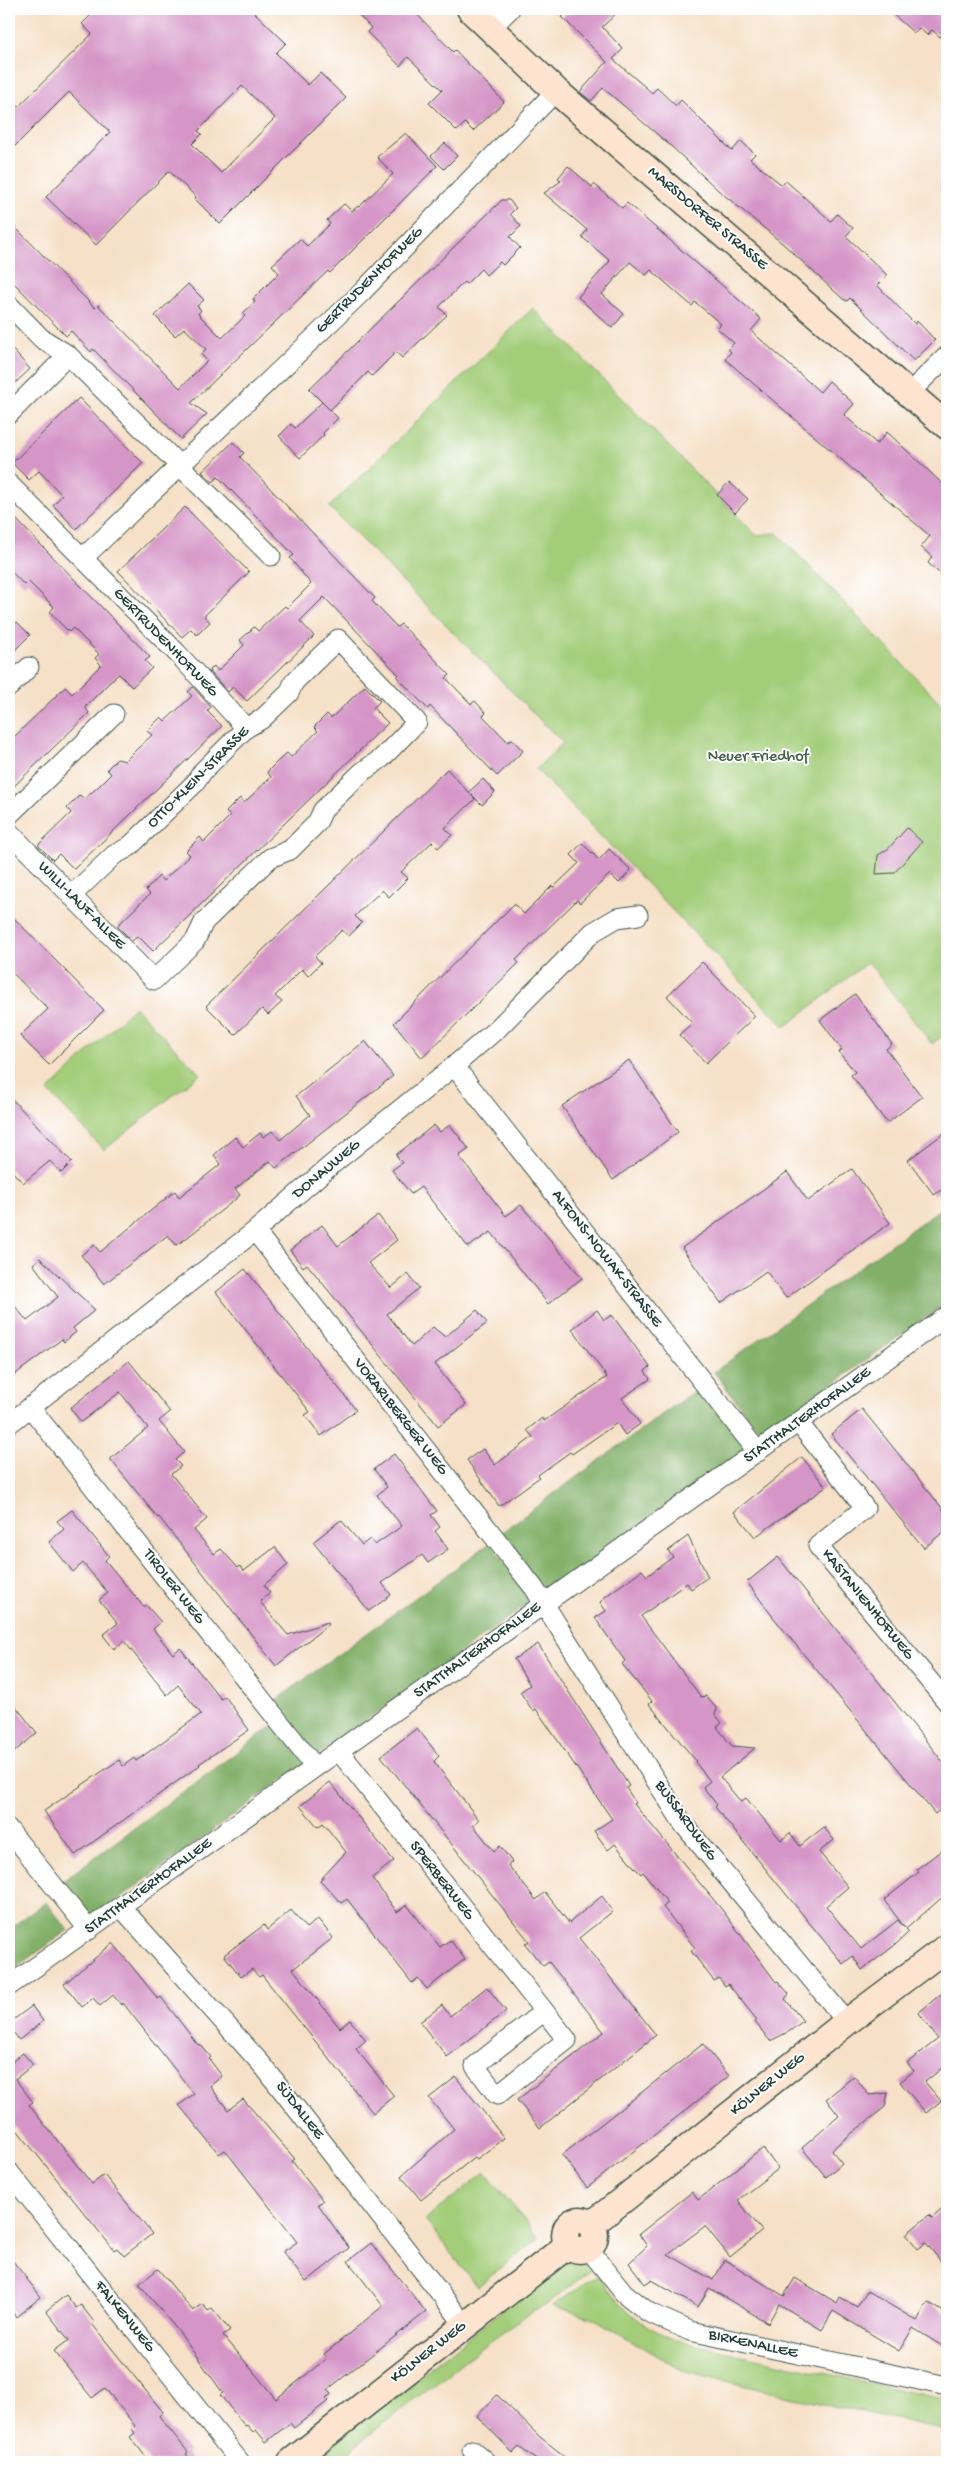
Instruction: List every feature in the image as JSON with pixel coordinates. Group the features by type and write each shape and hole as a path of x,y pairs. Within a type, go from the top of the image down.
{"street":[{"name":"MARSDORFER STRASSE","path":"470,9 556,91 910,392 947,426"},
{"path":"490,29 510,9"},
{"name":"GERTRUDENHOFWEG","path":"83,558 362,292 556,91"},
{"path":"9,306 41,338 68,354 271,556"},
{"path":"9,414 68,354"},
{"path":"910,392 947,356"},
{"name":"GERTRUDENHOFWEG","path":"9,484 177,653 246,728"},
{"name":"OTTO-KLEIN-STRASSE","path":"71,896 114,855 136,840 196,783 203,771 246,728 262,718 283,699 294,682 338,639 417,722 382,758 362,772 322,810 317,823 290,850 270,858 204,922 195,941 154,980"},
{"path":"9,687 29,667"},
{"path":"9,815 114,714"},
{"name":"WILLI-LAUF-ALLEE","path":"9,832 154,980"},
{"name":"DONAUWEG","path":"9,1424 255,1231 330,1166 454,1066 498,1028 593,932 617,918 638,915"},
{"name":"ALFONS-NOWAK-STRASSE","path":"454,1066 758,1452"},
{"name":"VORARLBERGER WEG","path":"255,1231 545,1604"},
{"name":"STATTHALTERHOFALLEE","path":"9,1986 947,1316"},
{"name":"TIROLER WEG","path":"30,1407 315,1767"},
{"name":"KASTANIENHOFWEG","path":"798,1422 865,1508 818,1546 947,1702"},
{"name":"BUSSARDWEG","path":"545,1604 684,1825 847,2022"},
{"name":"SPERBERWEG","path":"339,1751 567,2040 497,2095 475,2066 543,2012"},
{"path":"9,1830 89,1930"},
{"name":"SÜDALLEE","path":"121,1906 264,2068 465,2325"},
{"name":"KÖLNER WEG","path":"299,2460 465,2325 582,2239 847,2022 947,1947"},
{"name":"FALKENWEG","path":"9,2172 240,2462"},
{"name":"BIRKENALLEE","path":"582,2239 624,2293 648,2312 690,2331 947,2386"}],"green space":[{"name":"Neuer Friedhof","path":"533,308 756,535 777,533 947,710 947,1032 932,1044 868,962 785,1027 536,769 563,743 329,507"},
{"path":"135,1007 200,1074 104,1150 48,1091"},
{"path":"947,1204 947,1302 770,1429 759,1431 714,1372"},
{"path":"701,1386 749,1449 544,1596 499,1534"},
{"path":"490,1543 533,1600 315,1757 272,1703"},
{"path":"275,1724 305,1763 90,1920 60,1883"},
{"path":"46,1902 68,1930 9,1973 9,1929"},
{"path":"485,2172 539,2238 477,2287 425,2220"},
{"path":"568,2258 593,2268 546,2305 525,2316 465,2360 355,2446 340,2462 318,2462 315,2459"},
{"path":"598,2276 624,2307 641,2322 678,2341 947,2400 947,2430 790,2397 682,2370 593,2318 553,2306 589,2280"}],"building":[{"path":"97,9 251,9 286,43 276,53 308,85 320,73 346,98 220,224 169,171 96,245 46,197 110,132 69,92 9,152 9,116 92,34 82,24","holes":["242,86 275,118 221,173 192,144 202,134 198,131"]},
{"path":"353,9 412,9 453,52 455,50 504,102 473,131 465,123 457,131 429,103 442,90 408,57 400,66 367,32 371,28"},
{"path":"571,9 621,9 602,27 623,49 613,59 652,93 657,88 676,106 681,100 732,151 741,141 755,154 750,159 782,185 786,181 831,221 837,214 853,228 846,236 887,275 877,285 915,324 917,321 935,340 914,361 850,298 847,301 843,299 782,243 718,190 672,147 603,88 591,101 580,92 607,62 562,17"},
{"path":"887,9 947,9 947,43 932,30 927,35 919,28 914,33"},
{"path":"406,133 437,166 330,273 328,271 191,403 207,414 181,439 93,349 91,352 71,331 66,336 9,278 9,221 95,308 98,305 180,388 207,361 201,354 206,349 184,328 175,336 155,316 188,284 204,300 197,306 201,310 198,314 222,338 245,316 243,313 255,302 253,299 279,273 272,265 300,239 307,246 330,224 327,220 344,204 352,211 359,207 393,174 377,157"},
{"path":"445,143 457,156 444,169 431,156"},
{"path":"568,166 592,187 594,184 622,208 627,203 761,319 751,331 820,392 829,381 854,404 844,415 877,444 887,432 947,488 947,580 928,563 932,557 921,547 930,536 725,359 731,352 728,349 734,343 717,328 721,324 695,302 692,306 651,270 646,275 630,262 602,294 624,314 612,328 578,297 610,261 582,237 587,230 544,193 561,181 558,178"},
{"path":"502,200 509,200 516,208 510,214 521,226 510,237 520,248 503,265 500,262 486,275 481,269 466,284 464,282 439,307 447,315 402,358 396,352 372,376 368,372 330,410 309,389"},
{"path":"9,346 30,369 9,389"},
{"path":"79,398 143,463 76,529 53,505 62,495 39,471 29,480 12,463"},
{"path":"322,402 338,418 323,433 324,435 300,458 279,436 291,424 295,428"},
{"path":"233,442 244,453 240,457 375,598 372,601 397,627 401,624 450,675 446,678 471,704 475,701 486,713 483,716 508,742 512,739 523,751 497,776 430,706 428,709 397,677 399,675 324,597 300,621 314,636 247,701 233,687 228,692 209,671 214,666 218,671 244,645 240,640 254,627 258,631 285,606 287,608 311,584 290,558 294,555 230,489 218,477 213,482 202,472"},
{"path":"729,482 748,499 735,513 717,495"},
{"path":"185,507 249,572 204,616 210,622 197,635 191,629 182,637 118,571"},
{"path":"9,512 150,657 145,661 152,668 132,687 119,674 114,678 85,707 89,713 9,791 9,742 65,687 72,694 101,665 95,658 99,654 73,628 69,632 50,612 54,607 28,581 24,585 9,569"},
{"path":"17,622 30,635 9,656 9,630"},
{"path":"365,686 380,701 373,708 388,723 153,951 138,936 132,941 117,926 150,894 146,890 159,876 163,881 190,855 186,851 200,837 204,842 230,816 226,812 240,798 244,803 271,777 267,772 287,753 291,757 318,731 314,727 327,714 331,718"},
{"path":"193,687 211,707 207,711 222,726 74,869 59,854 53,860 38,845 71,813 67,808 80,795 84,799 98,787 111,774 107,769 117,759 125,761 152,735 147,731 161,717 165,721 192,696 188,692"},
{"path":"447,769 475,799 445,828 452,835 438,848 432,842 401,872 408,878 389,897 382,890 355,916 362,923 349,936 342,930 315,956 321,963 308,976 302,969 275,996 282,1002 268,1015 262,1009 235,1035 206,1006"},
{"path":"483,779 495,792 482,805 469,792"},
{"path":"907,828 922,842 894,873 876,874 878,855 887,850"},
{"path":"582,843 599,860 609,849 631,870 619,883 610,874 580,903 577,900 516,960 519,963 422,1058 394,1023 514,904 524,914 552,886 554,887 579,863 571,855"},
{"path":"9,913 104,1010 49,1065 20,1036 48,1009 9,969"},
{"path":"702,962 755,1016 706,1063 679,1035 692,1023 667,996"},
{"path":"855,994 892,1044 886,1049 922,1097 887,1123 851,1075 855,1072 839,1052 842,1050 820,1020"},
{"path":"365,1041 393,1076 276,1168 270,1161 235,1189 240,1195 184,1240 176,1245 168,1235 104,1284 81,1255 94,1245 100,1252 175,1191 179,1197 221,1164 214,1155 235,1137 243,1147 260,1133 263,1137 272,1131 280,1140 310,1115 296,1096"},
{"path":"629,1060 678,1132 613,1180 562,1106"},
{"path":"9,1096 72,1162 61,1173 50,1161 23,1183 9,1168"},
{"path":"434,1125 440,1132 450,1125 469,1149 459,1156 506,1216 521,1205 582,1278 548,1304 491,1232 468,1247 421,1187 411,1194 392,1170 402,1163 396,1155"},
{"path":"947,1131 947,1186 934,1195 908,1160"},
{"path":"852,1169 890,1223 786,1298 766,1271 721,1303 682,1248 787,1172 808,1201"},
{"path":"378,1215 397,1240 368,1263 391,1288 408,1274 419,1288 387,1314 412,1346 433,1327 445,1337 477,1310 487,1323 435,1364 466,1405 438,1426 307,1264 303,1267 290,1250 322,1225 338,1246"},
{"path":"40,1258 95,1310 73,1328 76,1332 64,1342 62,1339 9,1379 9,1299 27,1321 58,1297 33,1264"},
{"path":"245,1269 356,1410 321,1436 305,1415 310,1412 216,1292"},
{"path":"597,1310 604,1320 612,1315 650,1367 645,1371 650,1379 622,1398 640,1424 625,1435 617,1423 572,1454 570,1452 538,1475 540,1477 499,1506 467,1460 483,1449 495,1465 533,1437 527,1430 542,1418 544,1421 607,1377 572,1329"},
{"path":"129,1361 170,1412 159,1421 184,1452 175,1460 181,1466 171,1474 207,1519 194,1530 214,1554 221,1549 238,1568 240,1566 244,1571 275,1547 288,1565 264,1585 270,1593 260,1602 288,1635 328,1622 329,1624 276,1666 159,1517 110,1459 148,1428 120,1392 81,1422 70,1408"},
{"path":"862,1409 947,1514 947,1529 924,1548 831,1434"},
{"path":"394,1454 437,1511 431,1515 440,1527 435,1531 448,1549 428,1563 422,1555 382,1583 391,1595 369,1611 313,1542 341,1520 362,1545 370,1539 375,1545 402,1526 377,1495 387,1487 374,1469"},
{"path":"802,1457 826,1487 755,1537 734,1512"},
{"path":"72,1510 109,1556 105,1560 144,1607 146,1605 161,1622 153,1629 173,1654 180,1648 221,1699 225,1696 249,1730 199,1764 75,1855 44,1811 119,1760 123,1766 134,1758 136,1761 201,1714 178,1685 167,1695 124,1641 114,1649 103,1635 118,1623 99,1600 108,1593 83,1563 73,1572 49,1542 64,1529 57,1521"},
{"path":"688,1536 708,1577 691,1589 687,1583 641,1616 701,1697 706,1696 717,1709 715,1714 722,1723 717,1727 732,1746 755,1748 720,1777 741,1802 746,1798 781,1840 790,1833 800,1846 824,1827 834,1840 819,1852 848,1887 826,1906 861,1949 898,1920 905,1928 884,1900 919,1872 917,1869 947,1846 947,1893 906,1929 909,1932 894,1946 862,1970 853,1956 843,1964 715,1807 717,1805 703,1787 710,1781 649,1704 652,1701 622,1664 625,1661 595,1618 606,1611 600,1602 606,1596 642,1570 647,1576 673,1557 668,1551"},
{"path":"778,1557 947,1767 947,1804 935,1814 773,1617 747,1582"},
{"path":"538,1644 629,1786 626,1788 636,1803 634,1804 723,1911 776,1982 778,1981 789,1994 785,1999 803,2021 790,2031 770,2041 755,2022 757,2020 728,1984 725,1986 719,1978 714,1981 691,1951 695,1948 663,1907 668,1903 643,1872 641,1874 615,1844 608,1850 594,1831 612,1819 536,1709 533,1711 520,1692 530,1685 514,1659"},
{"path":"9,1698 37,1733 9,1756"},
{"path":"417,1728 439,1756 434,1761 435,1763 479,1820 473,1825 494,1851 500,1846 512,1862 508,1865 536,1900 545,1892 569,1923 602,1896 613,1911 579,1938 656,2035 540,2128 517,2100 604,2032 549,1962 543,1966 525,1944 529,1941 381,1756"},
{"path":"330,1782 394,1861 372,1878 397,1912 407,1905 440,1947 450,1940 465,1959 427,1989 418,1978 412,1983 347,1899 341,1903 320,1880 346,1852 323,1823 318,1827 300,1806"},
{"path":"291,1910 306,1928 318,1919 333,1938 293,1969 340,2028 350,2020 366,2040 356,2049 394,2096 373,2113 262,1975 259,1977 252,1969 241,1977 224,1955 264,1925 267,1930"},
{"path":"113,1943 158,1999 161,1997 198,2045 200,2044 211,2057 209,2059 222,2076 210,2086 228,2110 243,2099 295,2159 292,2161 323,2201 318,2204 349,2248 306,2282 283,2252 297,2242 225,2150 219,2154 179,2105 194,2094 123,2003 121,2005 113,1995 100,2006 93,1998 82,2007 64,1984"},
{"path":"487,1987 506,2011 447,2057 420,2022 442,2005 450,2016"},
{"path":"947,1989 947,2064 925,2082 941,2101 926,2113 900,2082 914,2071 907,2063 938,2039 918,2013"},
{"path":"32,2006 43,2021 19,2040 9,2026 9,2023"},
{"path":"703,2044 729,2076 587,2188 562,2155"},
{"path":"23,2053 33,2065 15,2079 33,2102 29,2105 92,2184 104,2175 152,2234 124,2256 117,2248 114,2250 9,2120 9,2064"},
{"path":"854,2076 869,2095 888,2093 885,2107 837,2145 832,2151 842,2163 826,2177 802,2148 839,2116 826,2099"},
{"path":"456,2077 504,2138 477,2159 475,2157 421,2200 401,2176 454,2129 429,2098"},
{"path":"763,2148 778,2169 738,2200 762,2231 730,2257 705,2226 668,2254 713,2280 725,2260 784,2296 795,2278 837,2303 840,2297 857,2307 867,2291 917,2321 928,2302 947,2314 947,2349 913,2328 899,2351 833,2311 822,2330 779,2304 768,2323 709,2288 698,2307 651,2280 645,2284 629,2263 647,2246 639,2234 692,2192 698,2200"},
{"path":"947,2205 947,2269 926,2243 918,2249 906,2234 929,2215 932,2218"},
{"path":"371,2243 426,2312 327,2390 331,2394 326,2399 328,2401 294,2428 290,2423 266,2442 256,2430 253,2432 247,2425 245,2426 220,2395 223,2393 179,2332 139,2284 158,2269 193,2311 203,2304 208,2311 212,2308 230,2330 223,2335 276,2399 327,2358 324,2354 383,2306 348,2261"},
{"path":"9,2256 41,2297 16,2317 9,2307"},
{"path":"66,2295 76,2308 81,2305 94,2322 92,2324 163,2412 159,2416 188,2452 186,2454 192,2462 150,2462 130,2437 135,2433 132,2429 135,2426 105,2388 92,2398 54,2351 69,2340 46,2311"},
{"path":"497,2395 540,2437 572,2462 539,2462 519,2447 513,2453 477,2416"}]}
